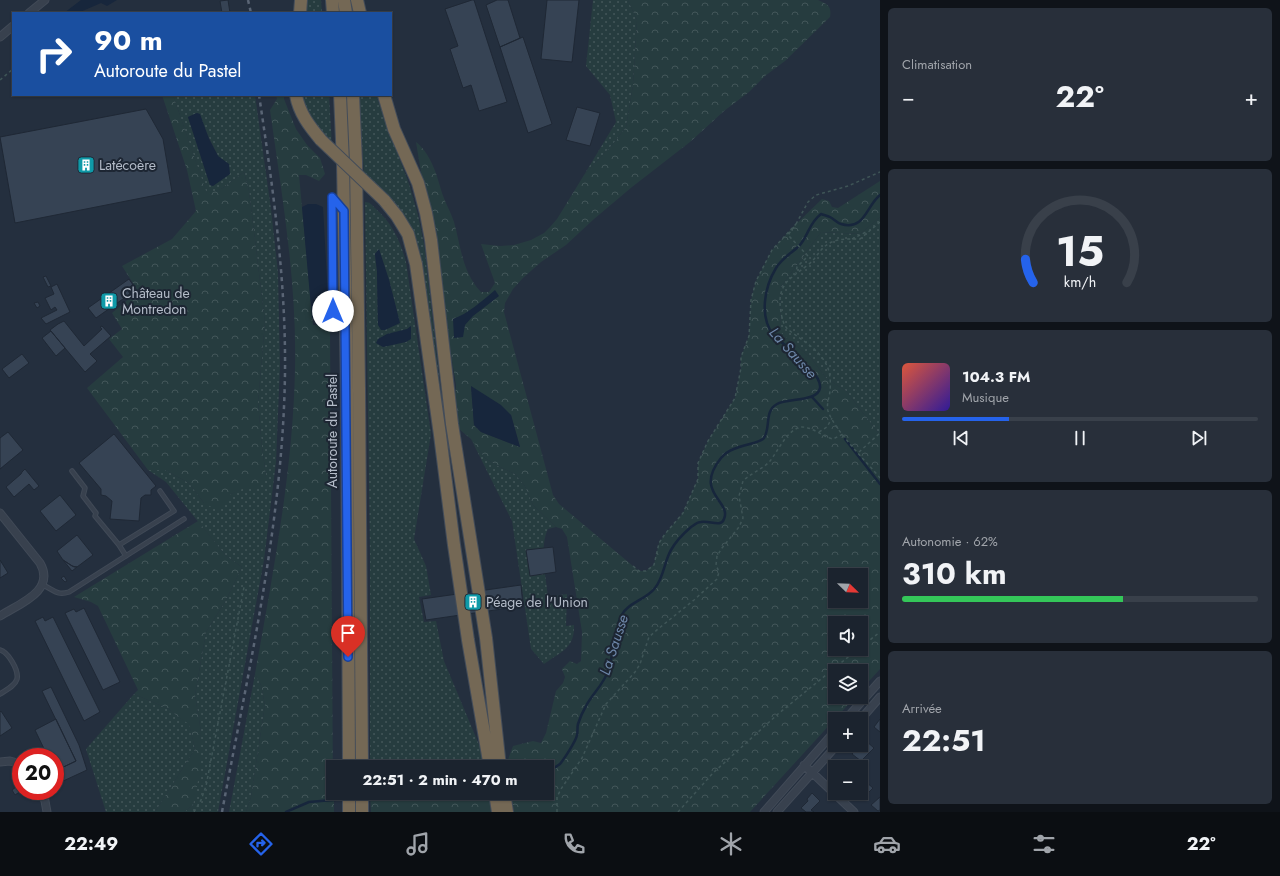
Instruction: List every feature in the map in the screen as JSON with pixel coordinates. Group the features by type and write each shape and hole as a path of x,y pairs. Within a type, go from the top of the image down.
{"highway":[{"path":"300,12 301,0"},
{"path":"332,0 333,12"},
{"path":"344,0 346,12"},
{"path":"357,0 360,12"},
{"path":"296,96 302,112 310,127 321,140 384,200 397,216 408,234 416,264 468,640 494,760"},
{"name":"Autoroute du Pastel","path":"340,96 344,211 347,406 349,760"},
{"name":"Autoroute du Pastel","path":"353,96 356,162 359,364 362,760"},
{"path":"384,96 394,129 418,183 431,240 452,424 486,638 495,760"},
{"path":"349,800 349,812"},
{"path":"362,800 362,812"},
{"path":"498,800 503,811"},
{"path":"503,811 504,800"}],"street":[{"path":"30,12 45,0"},
{"path":"0,37 12,27"},
{"path":"0,616 37,594 43,585 45,576 44,569 40,563 1,515"},
{"path":"852,712 880,681"},
{"path":"867,712 880,697"},
{"path":"764,812 828,739"},
{"path":"777,812 832,752"},
{"path":"0,762 12,762"},
{"path":"804,765 854,812"},
{"path":"44,800 47,812"}],"lane":[{"path":"333,311 332,197 344,211"},
{"path":"72,471 85,488 83,496 96,513 95,516 126,556"},
{"path":"118,546 174,511 160,491"},
{"path":"43,585 62,594 69,592 184,519"},
{"path":"0,650 7,653 17,672 17,680 13,686 0,694"}],"path":[{"path":"0,80 12,70"},
{"path":"796,273 796,270 801,262 808,256 788,235 808,202 816,195 848,186 880,172"},
{"path":"880,222 860,240 835,240 830,242 809,264 796,273 785,284 780,295 782,320 788,330 812,347 828,367 831,388 828,409 832,418 843,434 880,478"},
{"path":"633,566 639,571 646,570 654,564 659,543 683,513 698,478 698,463 708,441 735,398 740,376 741,357 749,336 751,300 756,281 772,250 796,224"},
{"path":"851,239 870,231"},
{"path":"819,432 827,427 832,418"},
{"path":"557,812 557,797 561,789 582,758 606,704 635,672 640,664 649,637 717,579 719,572 716,565 718,556 722,548 739,527 743,518 739,496 743,481 770,461 792,432 802,427 809,428 834,439 843,434"},
{"path":"859,452 880,433"},
{"path":"194,812 201,800 206,786 244,588"},
{"path":"868,641 880,632"},
{"path":"678,812 713,773 772,719 849,656"}],"green space":[{"path":"305,0 321,0 322,12 304,12"},
{"path":"593,0 628,0 637,20 633,85 626,127 613,144 584,175 616,122 610,95 586,66"},
{"path":"628,0 818,0 828,6 830,10 830,17 785,61 765,76 749,92 724,111 690,142 632,187 566,245 541,262 513,289 505,303 504,312 553,495 559,504 639,571 646,571 654,564 659,543 683,513 698,479 698,463 708,441 735,398 741,368 741,357 749,336 751,300 756,281 772,250 822,199 829,201 832,207 838,208 880,181 880,217 860,234 821,232 780,288 781,333 811,358 826,378 846,391 880,435 880,669 868,682 868,664 828,664 828,704 849,704 841,712 828,712 828,727 750,812 514,812 512,800 554,800 554,760 508,760 513,746 533,741 541,743 546,733 556,691 563,683 565,677 562,669 570,661 577,664 581,661 582,632 567,537 562,529 556,527 533,505 525,486 515,474 485,458 471,439 453,424 456,385 416,142 426,152 436,172 443,197 454,222 466,268 481,292 489,292 495,283 481,244 500,246 514,245 531,240 544,233 550,227 557,219 584,175 613,144 626,127 633,85 637,20","holes":["471,387 511,415 520,447 481,432 474,425"]},
{"path":"162,96 173,96 207,194 223,188 244,172 249,191 265,322 258,402 266,476 255,491 249,486 231,494 219,511 204,503 189,483 165,470 148,470 87,388 123,357 109,339 122,329 112,313 138,291 122,266 172,239 196,211 187,170"},
{"path":"173,96 255,96 271,209 278,273 280,366 276,462 264,560 218,812 184,812 193,805 201,732 195,695 206,632 226,600 242,567 226,556 166,482 148,470 165,470 189,483 204,503 231,494 266,476 258,402 265,322 249,191 244,172 223,188 207,195","holes":["197,113 218,156 213,186 210,185 188,117"]},
{"path":"276,96 284,96 296,129 307,145 320,158 325,174 319,181 306,175 299,175 313,325 330,326 333,760 326,760 326,800 334,800 334,812 246,812 251,797 265,705 261,685 255,674 269,598 286,484 295,369 294,304 288,239 270,110 277,99"},
{"path":"300,96 329,96 332,146 310,121"},
{"path":"359,96 376,96 409,184 418,215 424,244 446,436 400,212 395,204 364,174"},
{"path":"365,202 372,205 391,226 401,246 406,262 431,434 414,539 426,566 431,595 419,597 424,622 436,621 444,661 485,759 370,760 370,555","holes":["379,250 389,280 397,312 378,325 377,271 375,254"]},
{"path":"880,217 880,435 846,391 826,378 811,358 781,333 780,288 821,232 860,234"},
{"path":"471,439 485,458 515,474 525,486 533,505 556,527 548,529 544,544 544,562 548,597 567,594 566,626 574,625 574,633 566,649 544,664 531,649 512,521"},
{"path":"198,521 226,556 242,567 226,600 206,632 195,695 201,732 199,776 193,805 184,812 155,812 195,749 189,724 169,709 134,694 138,690 98,606 91,602 74,597"},
{"path":"255,674 261,685 265,705 251,797 246,812 229,812"},
{"path":"134,694 169,709 178,717 189,723 195,749 155,812 106,812 86,749"},
{"path":"370,800 490,800 492,812 371,812"}],"water":[{"path":"81,0 117,0 107,6 101,3 80,12 65,12"},
{"path":"197,113 200,114 209,139 218,156 229,164 230,174 213,186 210,185 188,117"},
{"path":"308,204 316,204 323,207 329,317 312,318 302,207"},
{"path":"379,249 400,323 385,330 381,330 378,325 377,271 375,254"},
{"path":"495,290 499,296 473,316 465,325 463,337 454,338 453,319 470,310"},
{"path":"411,326 411,339 406,342 383,347 376,343 378,339 387,334 407,329"},
{"path":"471,386 501,405 511,415 520,447 481,432 474,425"}],"building":[{"path":"228,0 230,12 222,12 220,1"},
{"path":"474,0 507,102 479,111 471,85 463,88 450,49 458,46 445,9"},
{"path":"497,0 508,0 520,38 500,47 486,5"},
{"path":"547,0 579,0 572,62 541,59"},
{"path":"523,37 552,124 528,133 500,47"},
{"path":"577,107 600,113 590,146 566,140"},
{"name":"Latécoère","path":"146,109 163,139 172,192 15,223 0,137"},
{"path":"46,276 51,286 48,287 43,277"},
{"name":"Château de Montredon","path":"129,279 133,285 127,289 130,294 96,318 88,308"},
{"path":"57,284 70,312 46,324 41,318 57,310 55,307 51,310 45,298 54,294 51,287"},
{"path":"38,302 40,306 37,308 34,303"},
{"path":"64,321 84,346 102,329 100,327 102,326 111,336 90,354 97,361 85,372 50,330"},
{"path":"51,331 65,348 56,356 42,338"},
{"path":"22,354 29,363 9,378 2,369"},
{"path":"8,432 23,450 0,469 0,438"},
{"path":"114,434 156,486 151,490 151,495 145,495 141,498 139,521 110,519 112,501 106,496 101,495 101,489 79,463"},
{"path":"25,469 39,486 34,490 29,484 14,497 6,487"},
{"path":"60,495 76,515 56,531 40,511"},
{"path":"77,535 93,555 77,567 74,567 63,560 57,551"},
{"path":"553,547 556,572 530,576 526,550"},
{"path":"0,560 8,573 0,578"},
{"path":"63,560 72,566 77,567 72,571"},
{"path":"64,576 67,581 65,582 61,578"},
{"name":"Péage de l'Union","path":"521,585 523,606 426,620 422,599"},
{"path":"84,608 120,682 103,690 65,613 74,609 76,612"},
{"path":"43,617 45,621 53,617 100,712 84,721 35,621"},
{"path":"51,687 79,745 87,770 64,781 64,767 76,761 42,691"},
{"path":"1,711 12,728 0,736 0,712"},
{"path":"56,719 76,761 64,767 64,748 44,748 35,730"},
{"path":"880,719 880,732 874,727"},
{"path":"868,743 874,748 862,760 852,754 854,752 868,752"},
{"path":"868,784 873,788 868,793"},
{"path":"812,793 820,801 811,810 814,812 806,812 801,808 808,801 807,799"},
{"path":"880,797 880,810 878,811 871,805"}],"waterway":[{"name":"La Sausse","path":"554,768 560,764 570,750 576,738 578,724 584,710 606,676 611,661 619,621 624,611 655,588 658,584 671,550 688,529 698,522 720,523 724,519 725,513 712,488 711,480 713,470 721,458 726,453 738,447 757,442 764,438 770,411 777,404 814,396 820,388 819,380 816,375 797,354 774,336 766,320 766,293 778,264 800,245 811,225 821,214 830,217 841,224 855,224 860,221 880,195"},
{"path":"812,397 823,409"},
{"path":"845,439 880,484"},
{"name":"La Sausse","path":"286,812 309,802 333,800"}],"railway":[{"path":"248,0 251,12"},
{"path":"222,812 263,594 278,484 283,428 285,338 281,269 274,199 259,96"}],"place":[{"name":"Latécoère","path":"86,165"},
{"name":"Château de Montredon","path":"109,301"},
{"name":"Péage de l'Union","path":"473,602"}],"route":[{"path":"333,311 332,197 344,211 347,406 348,657"}]}
